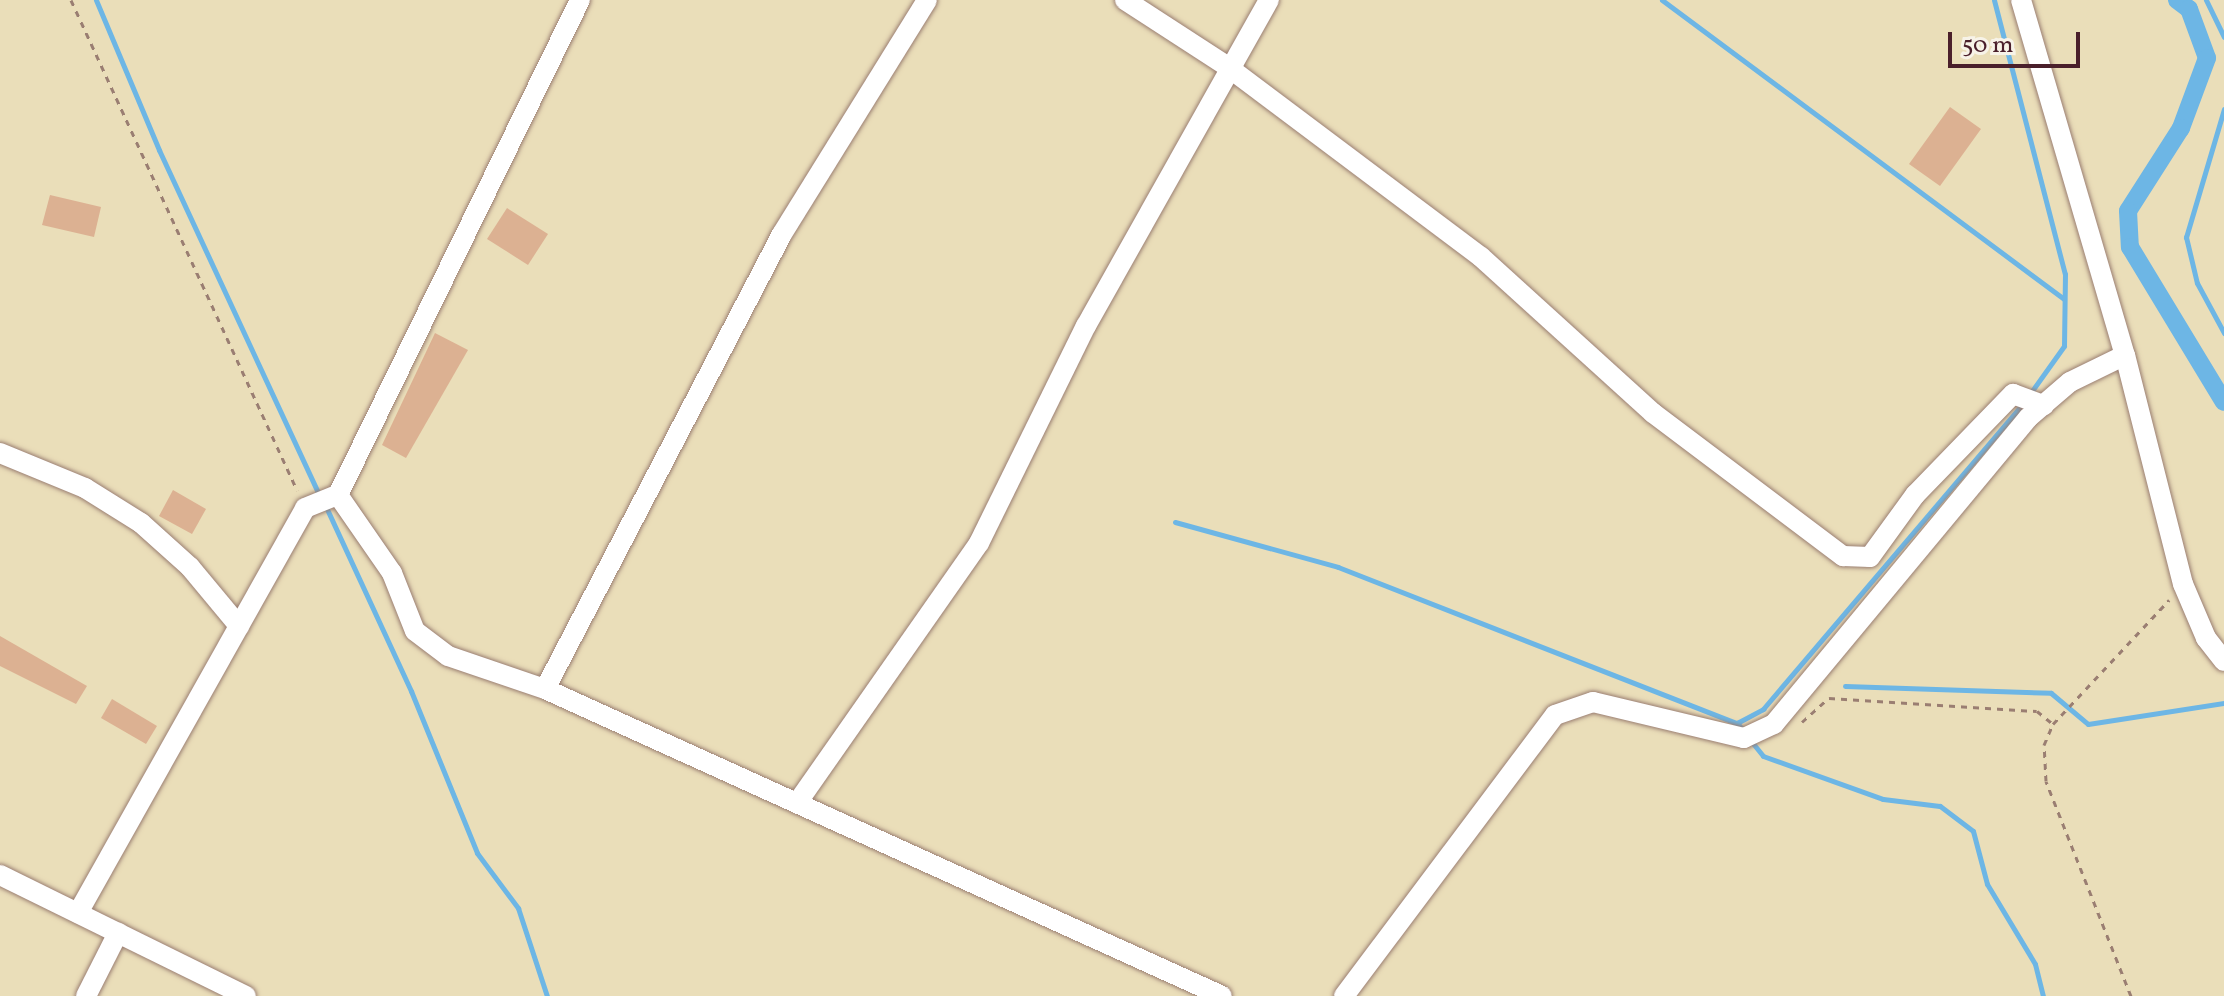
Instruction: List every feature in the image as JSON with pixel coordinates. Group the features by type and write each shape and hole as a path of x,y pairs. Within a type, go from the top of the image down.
{"street":[{"path":"78,913 305,508 338,495 580,0"},
{"path":"545,689 782,234 927,0"},
{"path":"1125,0 1228,67 1481,257 1653,413 1843,556 1870,557 1915,495 2013,394 2044,405"},
{"path":"797,803 979,543 1086,326 1228,67 1269,0"},
{"path":"2021,0 2125,355 2183,584 2206,638 2224,661"},
{"path":"1344,996 1555,715 1593,702 1744,738 1774,724 2044,405 2070,382 2125,355"},
{"path":"0,453 85,488 141,523 190,567 239,626"},
{"path":"338,495 392,573 415,631 448,656 545,689 1222,996"},
{"path":"0,875 246,996"},
{"path":"86,996 118,933"}],"path":[{"path":"71,0 305,508"},
{"path":"2131,996 2046,781 2044,745 2053,724 2183,584"},
{"path":"1774,724 1807,721 1829,698 2037,711 2053,724"}],"building":[{"path":"1950,107 1981,129 1940,186 1909,164"},
{"path":"50,195 101,207 94,237 42,225"},
{"path":"507,208 548,234 528,265 487,239"},
{"path":"435,333 468,350 406,458 382,445"},
{"path":"173,490 206,509 192,534 159,516"},
{"path":"0,636 87,686 76,704 0,666"},
{"path":"112,699 157,726 146,744 101,718"}],"waterway":[{"path":"96,0 159,150 319,495"},
{"path":"1662,0 2064,299"},
{"path":"1994,0 2065,274 2064,346 2029,395"},
{"path":"2177,0 2189,9 2207,58 2181,128 2128,211 2130,247 2224,402"},
{"path":"2206,0 2224,37"},
{"path":"2224,109 2186,237 2197,283 2224,333"},
{"path":"1737,723 1763,709 2023,403"},
{"path":"326,507 411,691 477,853 518,908 547,996"},
{"path":"1175,522 1338,567 1737,723 1743,730"},
{"path":"1845,686 2051,693 2088,724 2224,703"},
{"path":"1751,741 1763,756 1883,799 1940,806 1973,831 1987,884 2035,964 2043,996"}]}
